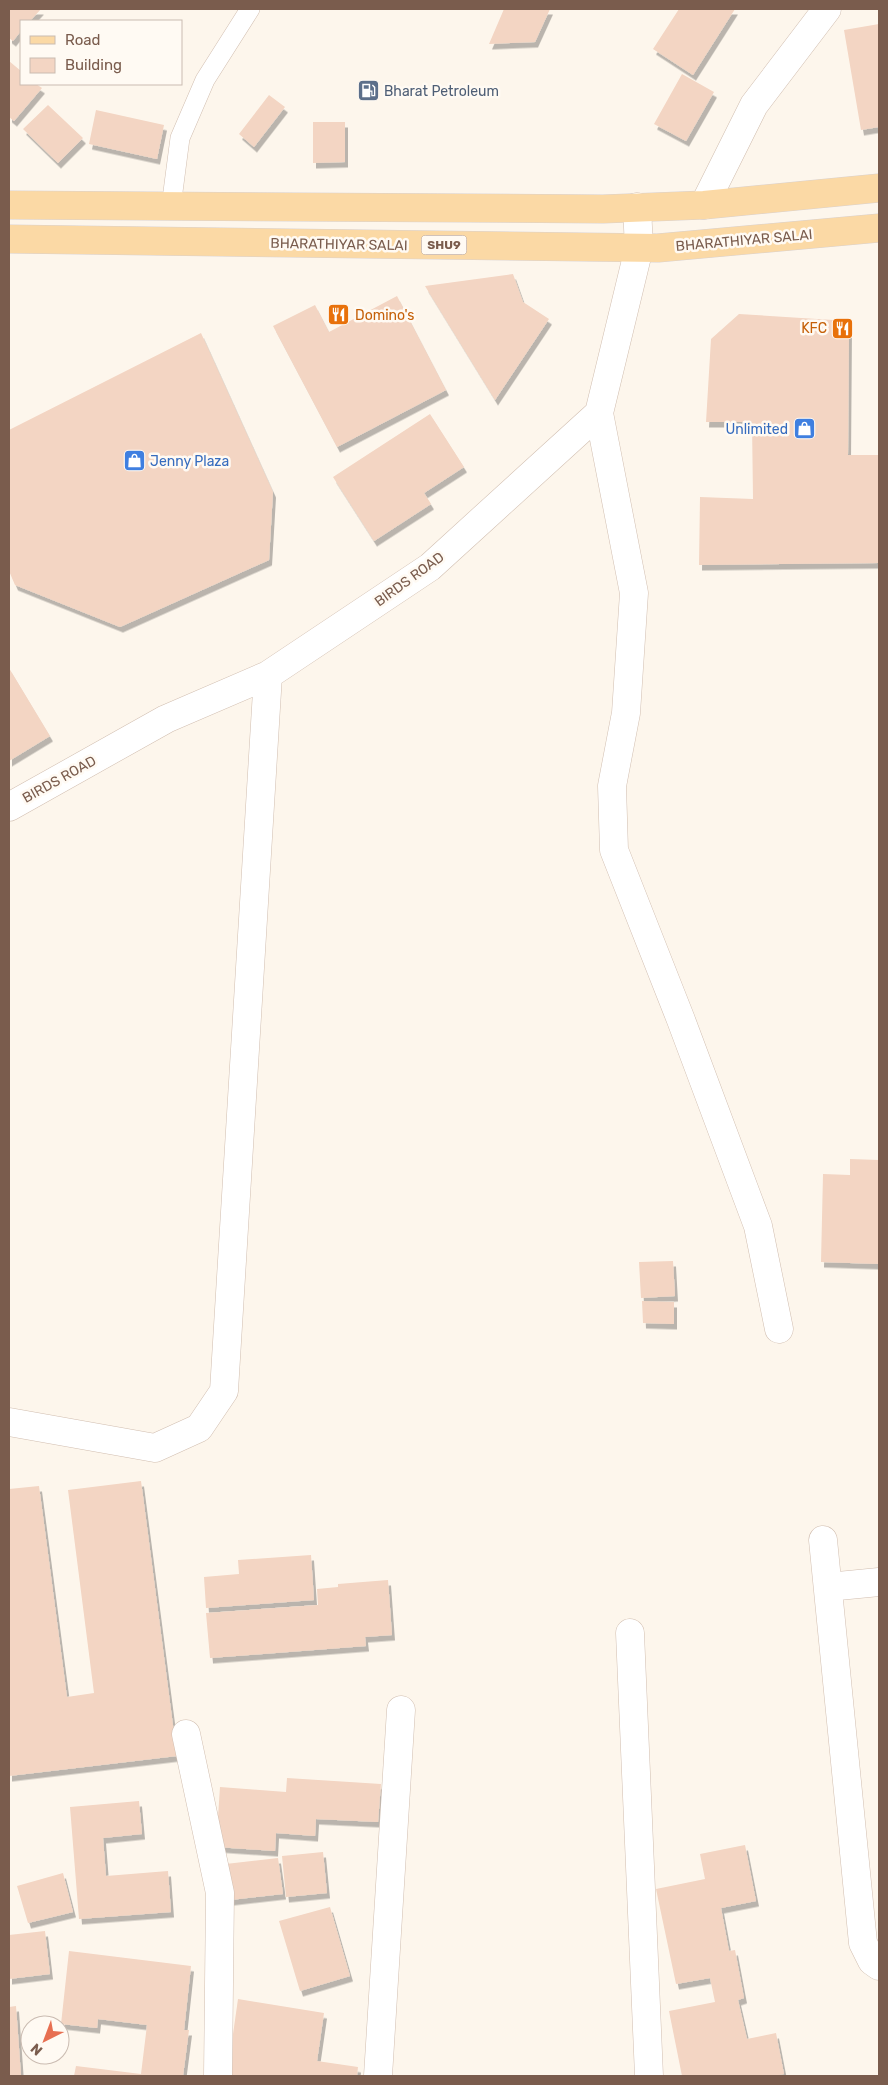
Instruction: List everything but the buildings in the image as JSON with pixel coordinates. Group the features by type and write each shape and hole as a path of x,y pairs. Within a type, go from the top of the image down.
{"main road":[{"path":"9,205 637,208 704,205 879,188"},
{"name":"BHARATHIYAR SALAI","path":"9,239 658,248 879,228"}],"street":[{"path":"704,205 754,105 827,9"},
{"path":"637,208 639,248 599,413 634,593 626,713 612,786 614,850 682,1020 758,1226 779,1329"},
{"name":"BIRDS ROAD","path":"9,807 166,719 268,675 430,567 599,413"},
{"path":"9,1422 155,1448 200,1428 224,1391 268,675"},
{"path":"823,1540 863,1943 872,1962 879,1966"},
{"path":"828,1586 879,1582"},
{"path":"630,1633 649,2076"},
{"path":"378,2076 401,1710"},
{"path":"186,1734 220,1893 218,2076"}],"lane":[{"path":"171,207 180,138 205,80 250,9"}],"place":[{"name":"Bharat Petroleum","path":"368,91"},
{"name":"Domino's","path":"339,315"},
{"name":"KFC","path":"843,328"},
{"name":"Unlimited","path":"804,429"},
{"name":"Jenny Plaza","path":"134,461"}]}
